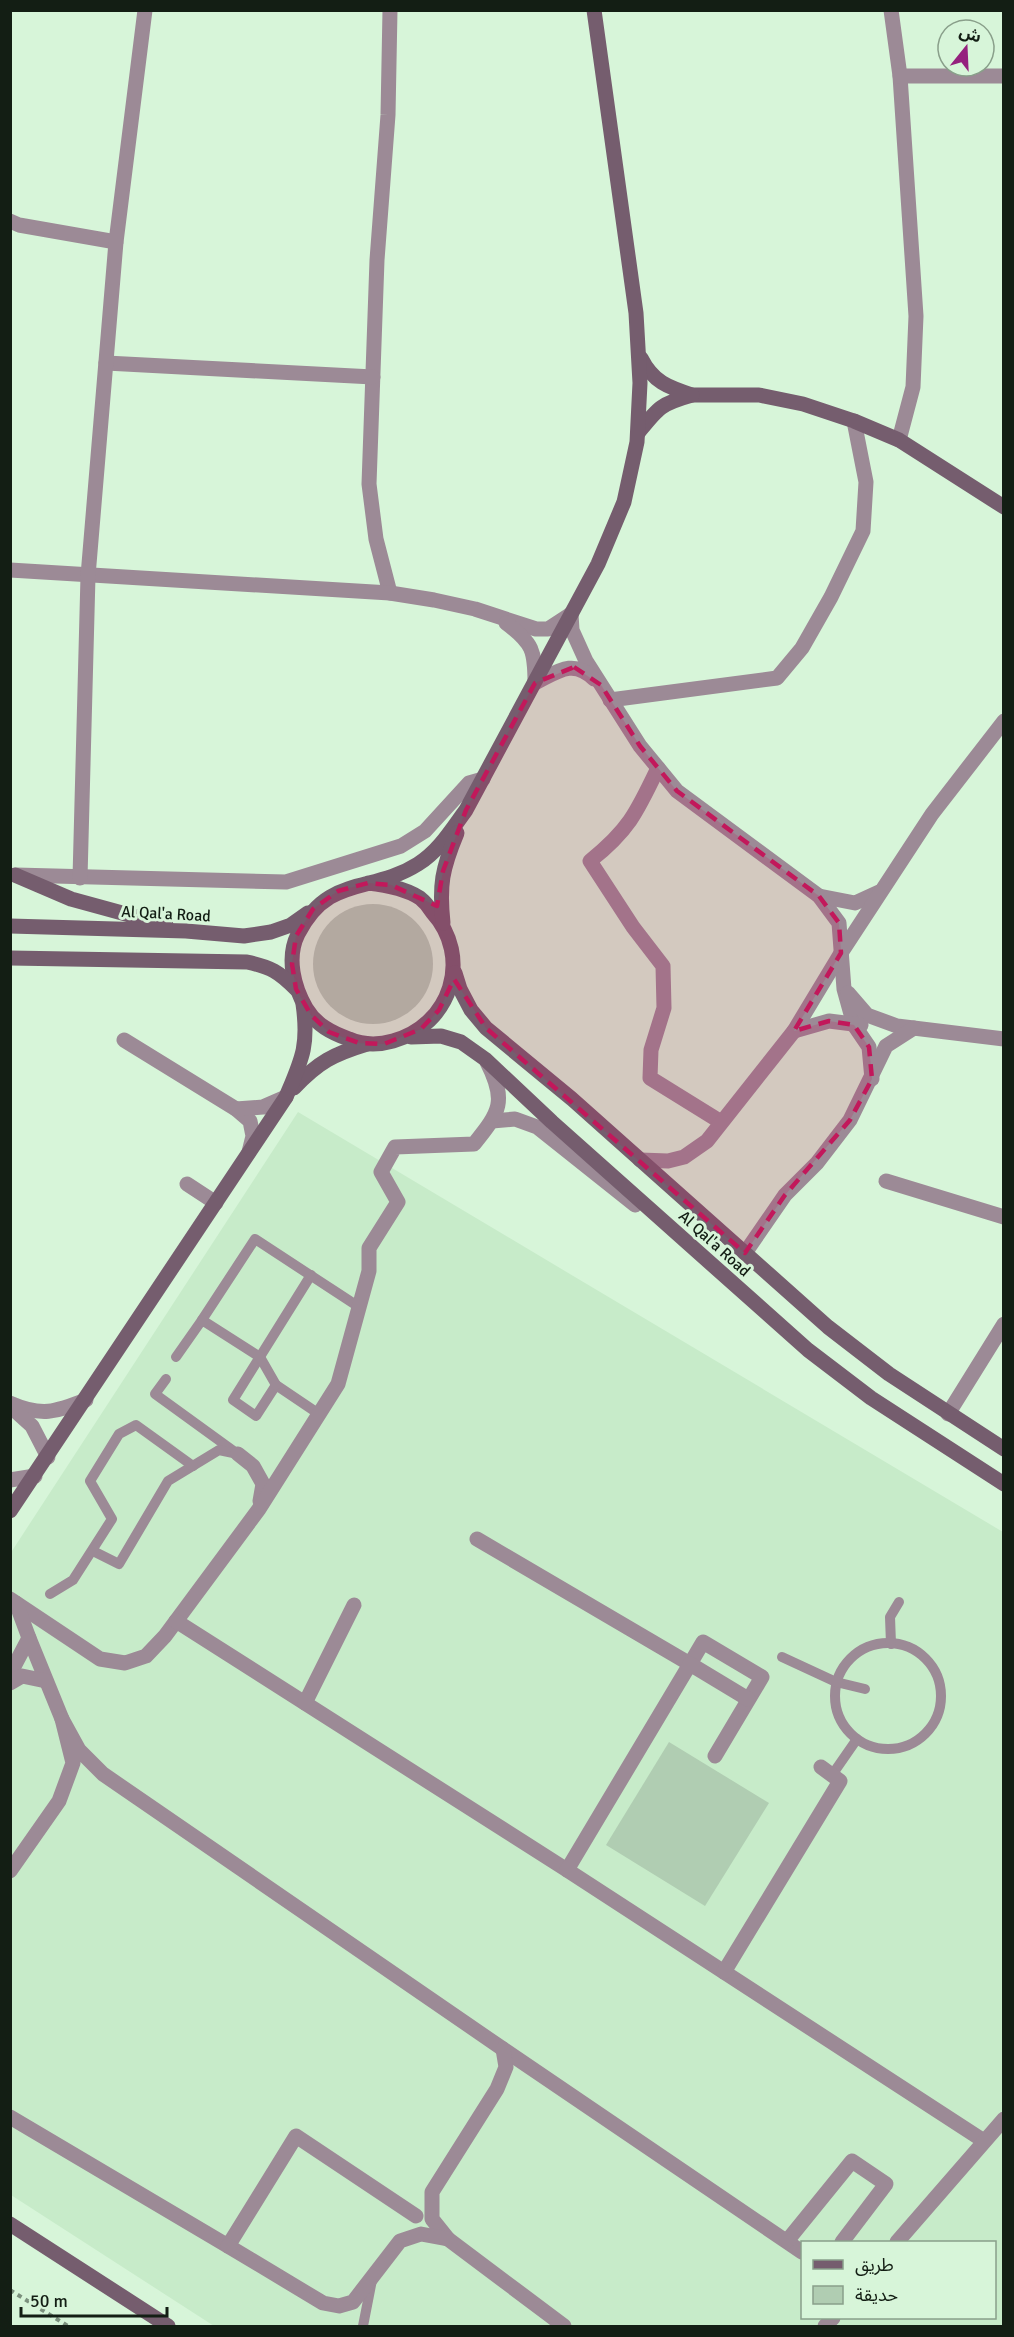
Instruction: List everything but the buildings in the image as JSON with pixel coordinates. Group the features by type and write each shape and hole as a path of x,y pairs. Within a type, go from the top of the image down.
{"main road":[{"path":"10,1511 86,1400 286,1096 302,1061 307,1032 292,964 296,936 313,909 338,891 396,875 419,864 442,843 466,810 535,683 598,564 624,502 638,433 640,383 636,313 594,10"},
{"path":"638,352 648,373 668,387 692,395"},
{"path":"638,433 666,402 692,395 759,395 803,404 854,421 899,440 1004,507"},
{"path":"10,958 247,962 267,966 280,974 299,995 310,1015 329,1032 359,1043 370,1044 384,1044 408,1037 421,1029 439,1010 451,984 453,953 443,923 440,893 443,871 466,810"},
{"path":"13,875 71,899 186,931"},
{"path":"368,883 391,885 421,899 443,923"},
{"name":"Al Qal'a Road","path":"10,926 186,931 244,936 271,932 291,924 313,909"},
{"name":"Al Qal'a Road","path":"453,966 465,1000 486,1028 572,1099 828,1327 889,1374 1004,1449"},
{"name":"Al Qal'a Road","path":"408,1037 441,1036 461,1042 485,1059 552,1122 808,1350 871,1398 1004,1484"},
{"path":"286,1096 311,1070 339,1053 370,1044"},
{"path":"10,2224 168,2326"}],"street":[{"path":"390,10 387,115 377,260 369,484 376,539 390,594"},
{"path":"891,10 900,76 916,316 913,387 899,440"},
{"path":"80,878 88,576 116,242 146,12"},
{"path":"900,76 1004,76"},
{"path":"10,221 19,225 116,242"},
{"path":"106,363 373,377"},
{"path":"610,700 777,678 802,648 831,597 863,531 866,482 854,421"},
{"path":"10,570 390,594 475,609 530,627 548,629 571,614 572,630 578,645 601,685 640,746 677,791 819,896 839,923 844,989 854,1025 869,1047 872,1079"},
{"path":"499,617 513,628 530,647 535,657 535,683 565,668 574,667 587,672 601,685"},
{"path":"640,1160 668,1161 684,1157 707,1141 794,1031 879,892 932,814 1004,721"},
{"path":"658,768 636,815 614,842 590,861 633,927 663,966 664,1008 651,1050 650,1078 721,1122"},
{"path":"13,875 286,882 401,846 425,831 469,783 483,779"},
{"path":"819,896 855,903 879,892"},
{"path":"844,989 867,1015 897,1026"},
{"path":"794,1031 829,1021 854,1025 897,1026 1004,1039"},
{"path":"745,1253 785,1195 817,1163 850,1120 872,1079 886,1046 914,1028"},
{"path":"124,1040 236,1109 250,1121 253,1136 249,1152"},
{"path":"13,1601 100,1659 125,1663 146,1656 176,1621 259,1509 339,1384 369,1271 369,1248 398,1202 381,1172 395,1147 474,1144 492,1121 500,1097 496,1080 485,1059"},
{"path":"236,1109 263,1107 286,1096"},
{"path":"492,1121 515,1119 537,1127 735,1285"},
{"path":"886,1181 1004,1217"},
{"path":"187,1184 216,1203"},
{"path":"948,1413 1004,1324"},
{"path":"10,1405 41,1413 55,1412 86,1400"},
{"path":"10,1405 32,1426 48,1457"},
{"path":"238,1454 253,1467 263,1484 259,1509"},
{"path":"10,1480 35,1476"},
{"path":"477,1539 748,1699"},
{"path":"13,1601 62,1719 79,1750 103,1774 801,2251"},
{"path":"305,1703 354,1605"},
{"path":"10,1674 34,1626 44,1621"},
{"path":"176,1621 567,1870 984,2141"},
{"path":"567,1870 703,1641 762,1677 715,1756"},
{"path":"10,1683 22,1676 46,1681"},
{"path":"10,1871 58,1800 73,1763 62,1719"},
{"path":"724,1972 840,1781 826,1771"},
{"path":"10,2117 322,2303 339,2306 353,2302 400,2241 432,2192 497,2089 506,2067 503,2049"},
{"path":"898,2241 1004,2119"},
{"path":"228,2246 296,2136 416,2216"},
{"path":"787,2241 852,2160 886,2184 843,2241"},
{"path":"432,2192 432,2219 448,2239 564,2326"},
{"path":"400,2241 421,2234 448,2239"}],"lane":[{"path":"176,1357 255,1239 360,1307"},
{"path":"276,1385 256,1416 233,1400 311,1275"},
{"path":"202,1320 260,1357 276,1385 319,1414"},
{"path":"166,1378 155,1394 238,1454"},
{"path":"50,1594 73,1580 112,1519 90,1481 119,1434 136,1425 193,1466"},
{"path":"93,1551 119,1564 168,1481 219,1450 238,1454"},
{"path":"891,1644 890,1617 899,1602"},
{"path":"875,1643 891,1644 899,1643 922,1655 936,1671 941,1690 938,1714 930,1729 918,1740 904,1747 886,1749 868,1745 850,1734 840,1720 834,1701 836,1682 844,1664 858,1651 875,1643"},
{"path":"782,1657 836,1682 865,1689"},
{"path":"826,1771 857,1739"},
{"path":"363,2326 373,2276"}],"path":[{"path":"10,2290 68,2326"}],"highlighted area":[{"path":"574,667 601,685 640,746 677,791 819,896 839,923 841,953 794,1031 829,1021 854,1025 869,1047 872,1079 850,1120 785,1195 745,1253 486,1028 454,979 439,1010 421,1029 384,1044 359,1043 329,1032 311,1015 296,989 292,964 296,936 313,909 338,891 368,883 391,885 437,906 443,871 466,810 535,683"}],"shaded area":[{"path":"298,1112 1003,1532 1003,2326 214,2326 11,2195 10,1554"}],"green space":[{"path":"373,904 396,909 415,922 428,941 433,964 428,987 415,1006 396,1019 373,1024 350,1019 331,1006 318,987 313,964 318,941 331,922 350,909"},
{"path":"669,1742 769,1803 705,1906 606,1845"}]}
